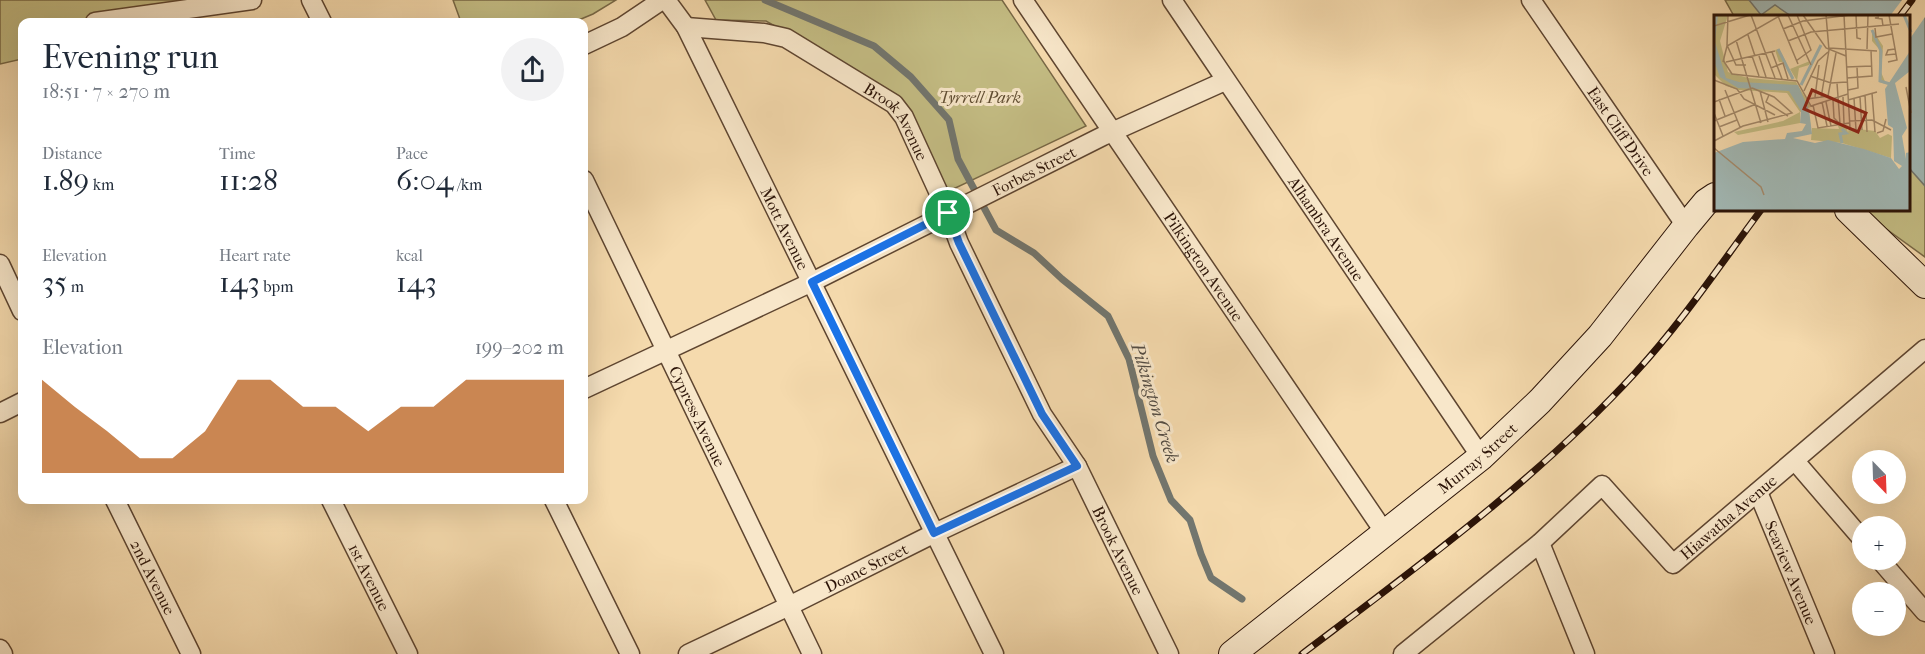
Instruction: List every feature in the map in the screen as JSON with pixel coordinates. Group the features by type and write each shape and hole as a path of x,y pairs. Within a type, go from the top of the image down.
{"main road":[{"path":"1686,226 1706,202 1714,197"},
{"path":"1850,212 1925,285"},
{"name":"Murray Street","path":"1232,654 1481,457 1540,401 1600,336 1686,226"}],"street":[{"path":"124,18 252,0"},
{"path":"311,0 320,18"},
{"path":"588,43 622,27 664,0"},
{"name":"Mott Avenue","path":"664,0 686,27 994,654"},
{"name":"Pilkington Avenue","path":"1023,0 1385,533"},
{"name":"Alhambra Avenue","path":"1172,0 1481,457"},
{"name":"East Cliff Drive","path":"1531,0 1686,226"},
{"name":"Brook Avenue","path":"686,27 764,33 786,38 894,104 904,117 948,213 959,243 1042,414 1077,466 1169,654"},
{"name":"Forbes Street","path":"588,387 812,282 1112,132 1225,81"},
{"name":"Cypress Avenue","path":"588,188 812,654"},
{"path":"0,264 18,302"},
{"name":"Hiawatha Avenue","path":"1403,654 1540,543 1602,485 1673,564 1925,349"},
{"path":"0,413 18,404"},
{"path":"1795,461 1852,527"},
{"name":"Doane Street","path":"688,654 934,533 1077,466"},
{"name":"Seaview Avenue","path":"1758,492 1825,654"},
{"name":"2nd Avenue","path":"117,504 191,654"},
{"name":"1st Avenue","path":"333,504 408,654"},
{"path":"556,504 630,654"},
{"path":"1540,543 1585,654"},
{"path":"1889,570 1925,612"},
{"path":"0,649 3,654"}],"green space":[{"path":"0,0 247,0 125,18 18,18 18,60 0,64"},
{"path":"453,0 616,0 584,18 460,18"},
{"name":"Tyrrell Park","path":"705,0 1002,0 1086,126 947,192 902,101 885,88 766,21 716,20"},
{"path":"1725,0 1925,0 1925,257 1863,212 1910,212 1910,15 1733,15"}],"water":[{"path":"1749,0 1925,0 1925,186 1910,169 1910,15 1790,15 1775,5 1761,15"}],"pier":[{"path":"1902,0 1925,0 1925,17 1910,39 1910,15 1891,15"}],"waterway":[{"name":"Pilkington Creek","path":"765,0 874,46 911,77 949,120 958,159 996,230 1034,253 1108,316 1129,359 1153,456 1171,500 1190,520 1211,578 1242,599"}],"railway":[{"path":"1901,15 1912,0"},
{"path":"1302,654 1475,520 1559,449 1636,372 1669,333 1760,212"}],"route":[{"path":"948,213 959,243 1042,414 1077,466 934,533 812,282 948,213"}]}
